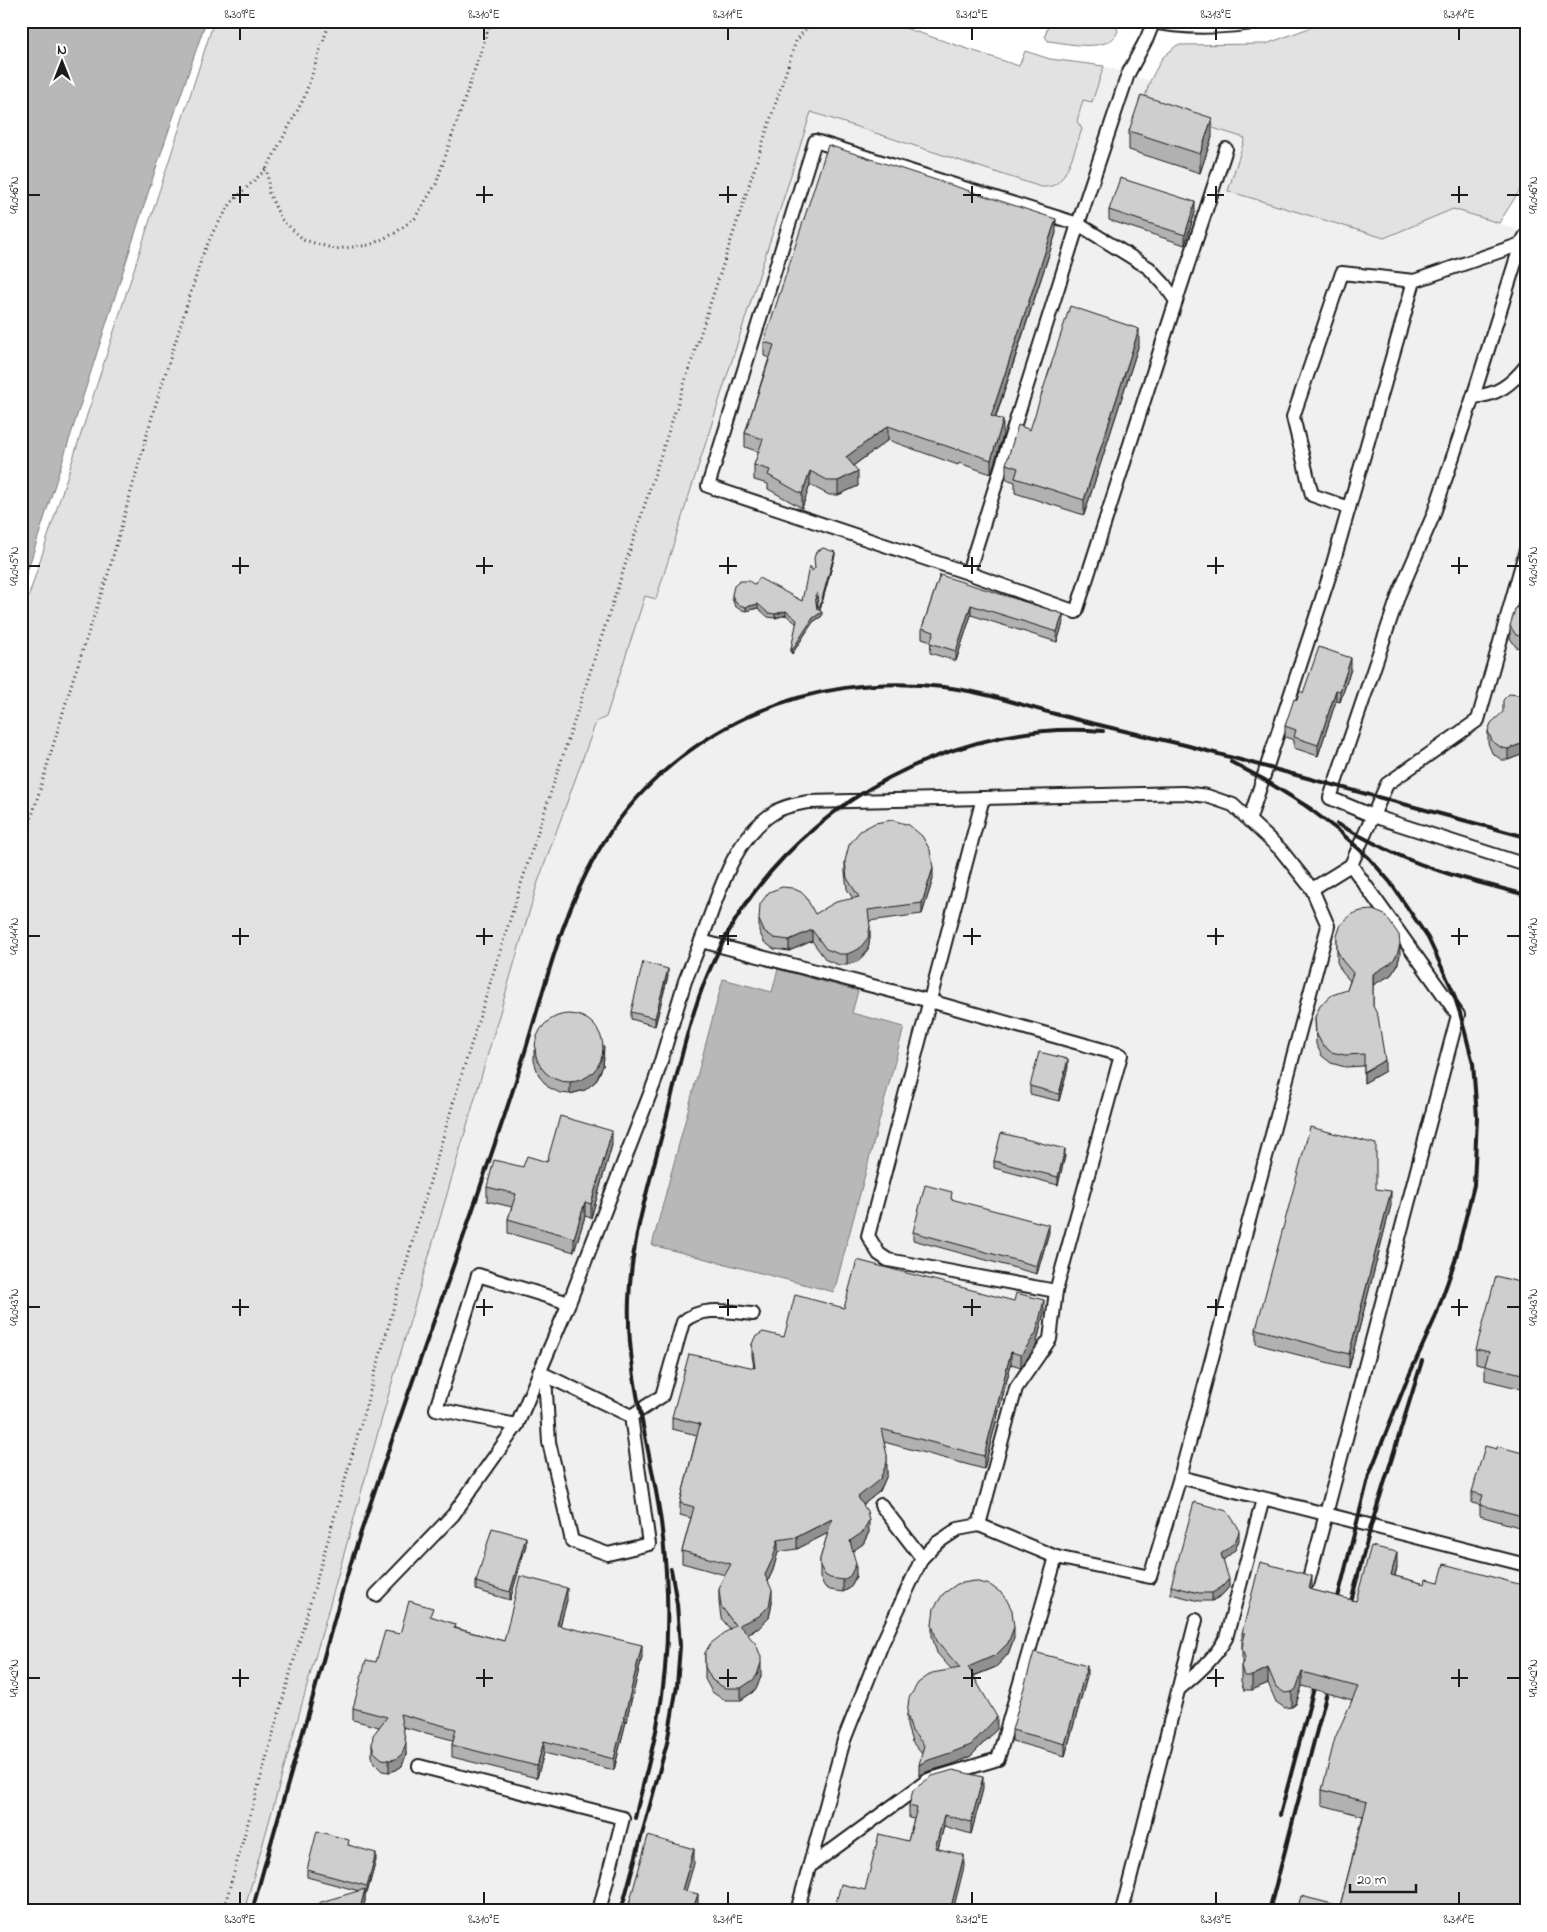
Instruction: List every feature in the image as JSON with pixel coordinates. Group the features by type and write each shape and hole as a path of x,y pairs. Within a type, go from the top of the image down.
{"lane":[{"path":"968,573 1078,224 1128,74 1147,38 1150,22 1225,26 1265,21"},
{"path":"1176,302 1164,284 1149,268 1078,224 815,141 708,486 968,573 1076,612 1226,149"},
{"path":"1349,508 1312,495 1293,417 1342,272 1414,282 1524,243"},
{"path":"1524,243 1433,516 1399,594 1330,798 1373,816 1526,865"},
{"path":"1249,821 1330,574 1414,282"},
{"path":"1473,397 1488,396 1503,389 1516,379 1526,366"},
{"path":"1312,889 1352,865 1387,784 1478,720 1526,550"},
{"path":"376,1595 453,1515 517,1425 542,1374 655,1081 685,981 725,878 745,841 759,824 775,811 808,802 1182,792 1207,796 1234,806 1280,849 1312,889 1328,926 1180,1477 1150,1576 1056,1557 979,1525 958,1529 937,1543 922,1558 882,1644 844,1740 797,1911"},
{"path":"983,798 868,1236 879,1254 888,1260 1056,1291"},
{"path":"1308,1582 1458,1015 1352,865"},
{"path":"701,941 930,1001 1121,1055 1056,1291 1050,1339 1016,1388 979,1525"},
{"path":"517,1425 436,1408 478,1275 569,1303"},
{"path":"630,1416 662,1396 683,1322 689,1316 702,1312 753,1314"},
{"path":"542,1374 630,1416"},
{"path":"542,1374 549,1442 572,1541 608,1554 649,1544 630,1416"},
{"path":"1180,1477 1526,1565"},
{"path":"1179,1688 1200,1672 1216,1654 1226,1638 1264,1499"},
{"path":"881,1505 922,1558"},
{"path":"810,1867 928,1780 998,1759 1056,1557"},
{"path":"1122,1911 1196,1620"},
{"path":"419,1766 624,1818 599,1911"}],"path":[{"path":"21,862 32,816 73,679 108,574 203,254 214,230 232,203 267,168 304,98 330,21"},
{"path":"267,168 270,193 281,219 304,240 335,249 370,245 395,233 415,218 436,184 491,21"},
{"path":"223,1911 415,1232 515,902 796,41 812,21"}],"shaded area":[{"path":"21,21 206,21 156,168 21,591"},
{"path":"214,21 884,21 1019,66 1025,51 1050,59 1104,66 1092,102 1083,100 1077,121 1082,129 1068,167 1056,184 1048,187 1041,187 811,112 656,599 645,596 606,717 596,722 538,882 389,1393 244,1911 21,1911 21,620"},
{"path":"1045,21 1115,21 1118,31 1106,43 1097,45 1066,44 1048,41 1045,36 1049,23"},
{"path":"1328,21 1526,21 1526,184 1521,188 1499,223 1453,209 1384,238 1228,191 1245,138 1142,106 1150,81 1162,58 1177,45 1266,44"},
{"path":"1104,66 1150,81 1142,106 1245,138 1228,191 1384,238 1453,209 1499,223 1526,234 1526,1911 244,1911 389,1393 538,882 596,722 606,717 645,595 657,598 811,112 1041,187 1055,185 1061,180 1065,172 1083,100 1092,102"},
{"path":"778,969 858,991 852,1013 904,1027 834,1292 652,1245 723,979 772,992"}],"building":[{"path":"1141,95 1212,118 1200,154 1129,131"},
{"path":"828,145 1056,219 991,416 1003,420 991,460 888,426 846,457 858,471 838,481 829,481 810,471 802,494 768,475 770,470 754,465 763,439 745,433 774,345 764,342"},
{"path":"1120,178 1195,202 1185,235 1109,210"},
{"path":"1070,306 1139,329 1084,500 1015,478 1018,468 1006,464 1018,425 1030,430"},
{"path":"823,548 835,552 820,606 818,606 817,593 815,595 817,609 822,612 813,618 792,650 797,620 786,611 775,614 768,613 758,604 746,607 739,605 735,602 732,595 734,586 740,581 749,581 755,585 759,578 802,601 809,567 811,567 812,571 815,568 814,558 816,552"},
{"path":"940,575 1063,614 1057,632 971,605 956,651 930,643 934,632 922,628"},
{"path":"1521,605 1526,605 1526,638 1516,635 1510,626 1515,609"},
{"path":"1319,647 1351,658 1340,691 1336,690 1318,745 1294,737 1296,730 1285,726 1294,699 1297,700 1300,691 1303,693"},
{"path":"1509,694 1518,695 1526,703 1526,742 1508,749 1502,748 1492,741 1488,731 1491,723 1503,712 1503,700"},
{"path":"892,820 909,825 922,836 930,850 933,868 922,903 868,910 870,926 868,938 859,949 847,954 839,954 826,949 812,930 789,940 774,938 764,931 759,920 760,904 769,892 782,887 792,888 801,892 806,897 815,914 836,902 859,897 847,878 845,861 849,845 860,831 875,823"},
{"path":"1373,910 1385,915 1399,935 1400,944 1397,955 1391,963 1373,974 1373,1006 1378,1016 1385,1060 1364,1072 1364,1054 1345,1055 1331,1052 1322,1044 1316,1033 1315,1017 1320,1006 1332,995 1347,990 1353,973 1342,960 1337,950 1337,936 1341,924 1352,914"},
{"path":"643,962 668,969 655,1018 631,1012"},
{"path":"569,1014 582,1017 593,1024 600,1035 603,1048 600,1061 593,1072 582,1079 569,1082 556,1079 545,1072 538,1061 535,1048 538,1035 545,1024 556,1017"},
{"path":"1039,1052 1068,1059 1059,1094 1030,1086"},
{"path":"560,1116 612,1131 591,1204 585,1202 574,1238 508,1219 516,1194 487,1187 494,1160 523,1167 527,1156 547,1162"},
{"path":"1310,1127 1376,1144 1376,1189 1391,1191 1349,1354 1256,1329"},
{"path":"1001,1133 1065,1149 1058,1177 994,1161"},
{"path":"925,1185 952,1192 951,1199 1049,1225 1037,1266 913,1232"},
{"path":"857,1260 1014,1301 1016,1293 1044,1300 1036,1333 1021,1355 1011,1352 984,1456 881,1429 887,1462 880,1479 858,1497 867,1511 869,1520 863,1532 850,1541 856,1564 850,1576 843,1580 830,1578 825,1575 820,1566 820,1559 832,1519 797,1537 778,1540 773,1558 765,1575 772,1590 769,1606 759,1616 739,1625 756,1644 761,1657 757,1675 741,1688 725,1688 712,1680 705,1667 705,1653 710,1644 735,1625 721,1606 719,1590 721,1582 731,1564 682,1551 694,1507 680,1503 700,1424 672,1417 689,1354 755,1368 752,1344 755,1337 763,1332 784,1337 795,1295 844,1308"},
{"path":"1496,1276 1526,1284 1526,1375 1485,1365 1489,1352 1476,1349"},
{"path":"1485,1446 1497,1449 1497,1446 1526,1454 1526,1517 1480,1505 1483,1495 1472,1492"},
{"path":"1194,1502 1227,1511 1238,1527 1239,1532 1235,1542 1221,1554 1229,1579 1222,1587 1212,1593 1199,1593 1171,1586"},
{"path":"492,1528 526,1537 510,1592 476,1582"},
{"path":"1371,1546 1397,1552 1391,1575 1425,1584 1426,1579 1439,1582 1444,1564 1526,1586 1526,1911 1297,1911 1301,1896 1340,1906 1367,1802 1322,1790 1335,1738 1358,1687 1302,1672 1296,1689 1285,1693 1276,1687 1268,1668 1252,1676 1244,1676 1241,1666 1245,1658 1242,1648 1245,1633 1242,1633 1260,1562 1312,1576 1309,1589 1356,1601"},
{"path":"520,1576 567,1588 557,1625 642,1645 614,1759 544,1741 537,1766 452,1745 456,1729 400,1714 406,1743 402,1754 396,1759 382,1759 374,1752 372,1745 373,1735 387,1717 353,1708 366,1660 376,1662 385,1631 400,1634 409,1601 433,1608 430,1616 455,1624 454,1628 504,1641"},
{"path":"974,1581 990,1585 1004,1595 1012,1610 1014,1627 1008,1643 996,1655 968,1667 997,1717 971,1745 919,1765 924,1745 912,1731 907,1714 909,1698 918,1683 932,1673 960,1668 937,1641 932,1625 934,1608 943,1594 957,1584"},
{"path":"1034,1652 1087,1666 1065,1744 1012,1730"},
{"path":"953,1770 983,1777 971,1822 944,1815 935,1848 964,1855 950,1911 834,1911 841,1884 865,1890 879,1834 908,1841 917,1808 909,1806 913,1790 932,1776"},
{"path":"317,1831 349,1840 348,1845 376,1853 367,1886 307,1870"},
{"path":"648,1836 694,1849 682,1890 698,1894 693,1909 700,1911 627,1911"},
{"path":"365,1889 361,1905 367,1911 310,1911 321,1902"}],"railway":[{"path":"252,1911 349,1569 466,1230 524,1056 565,922 584,877 610,832 644,791 683,756 727,727 751,715 797,698 821,692 870,685 894,684 943,687 985,695 1185,745 1526,837"},
{"path":"635,1818 655,1738 661,1701 666,1650 667,1598 664,1547 657,1494 640,1412 631,1356 629,1328 630,1278 637,1234 647,1191 688,1032 707,976 722,944 740,913 772,870 816,827 851,800 890,778 930,759 972,744 1015,735 1059,730 1103,731"},
{"path":"1231,762 1263,779 1311,809"},
{"path":"1306,806 1339,831 1369,858 1390,882 1428,938 1452,989 1460,1013 1473,1063 1477,1117 1474,1185 1455,1261 1435,1318 1407,1380 1369,1475 1335,1609"},
{"path":"1337,824 1389,851 1427,867 1526,895"},
{"path":"1348,1613 1371,1526 1422,1361"},
{"path":"621,1911 667,1743 677,1686 680,1646 677,1604 671,1569"},
{"path":"1280,1815 1317,1677"},
{"path":"1269,1911 1330,1681"}]}
